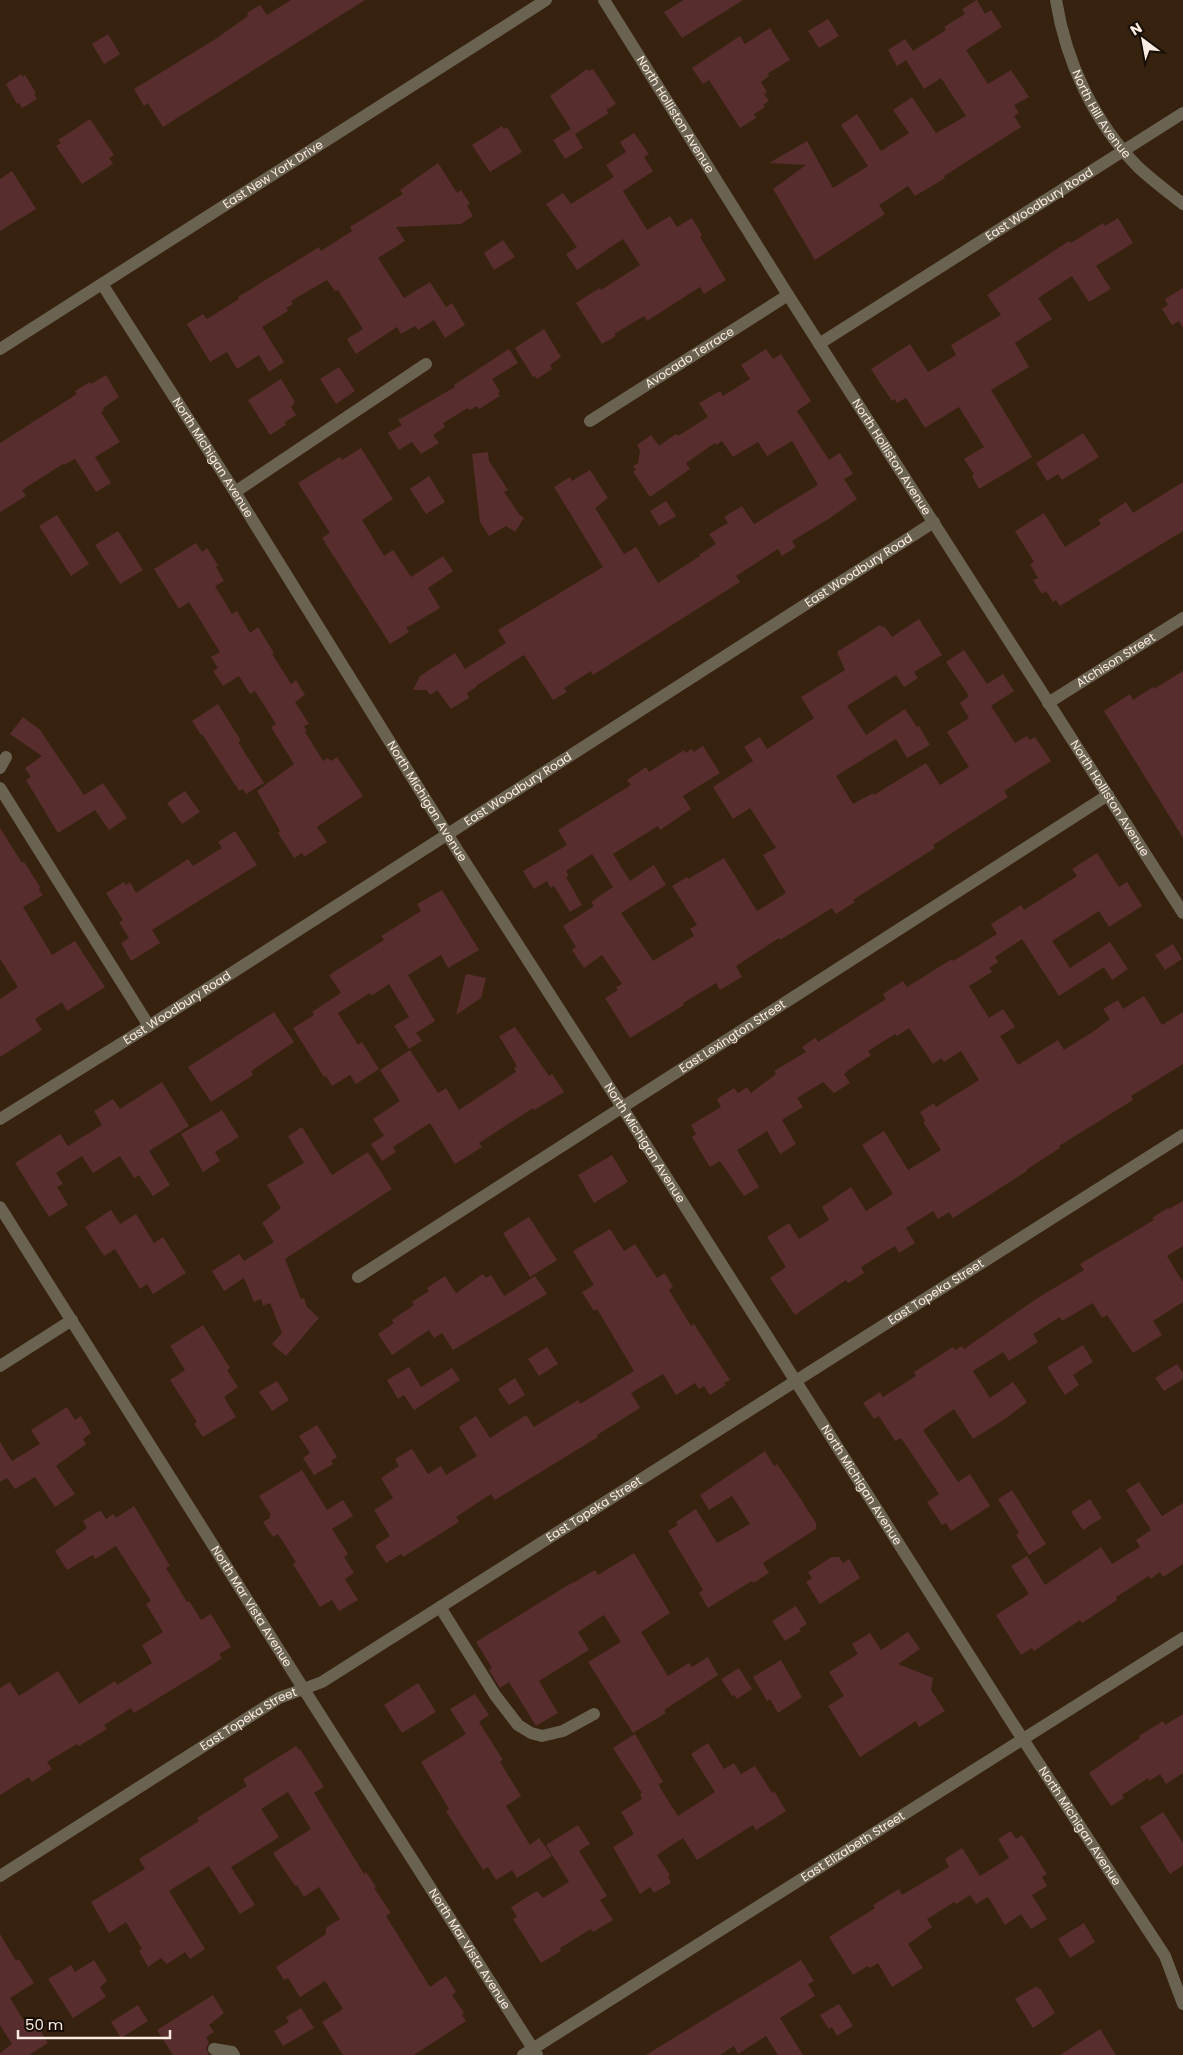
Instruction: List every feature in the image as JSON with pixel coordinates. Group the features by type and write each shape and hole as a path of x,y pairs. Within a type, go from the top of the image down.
{"street":[{"name":"East New York Drive","path":"0,349 546,0"},
{"name":"North Holliston Avenue","path":"604,0 819,344 1183,913"},
{"name":"North Hill Avenue","path":"1056,0 1060,28 1076,75 1097,114 1138,167 1183,204"},
{"name":"East Woodbury Road","path":"819,344 1183,113"},
{"name":"North Michigan Avenue","path":"102,284 235,492 447,834 1023,1739 1165,1956 1183,2004"},
{"name":"Avocado Terrace","path":"590,421 788,295"},
{"path":"235,492 426,364"},
{"name":"East Woodbury Road","path":"0,1119 934,522"},
{"name":"Atchison Street","path":"1048,703 1183,618"},
{"path":"0,788 148,1026"},
{"name":"East Lexington Street","path":"358,1277 1108,795"},
{"name":"East Topeka Street","path":"0,1876 279,1698 322,1682 1183,1135"},
{"name":"North Mar Vista Avenue","path":"0,1207 531,2053"},
{"path":"0,1366 72,1320"},
{"path":"440,1607 495,1695 518,1725 531,1733 542,1736 563,1731 594,1714"},
{"name":"East Elizabeth Street","path":"531,2053 1183,1638"},
{"path":"214,2049 232,2052 234,2055"}],"building":[{"path":"291,0 365,0 163,127 148,103 144,106 134,89 214,40 248,16 247,13 260,5 267,15"},
{"path":"684,0 743,0 682,38 664,12"},
{"path":"977,0 985,14 991,10 1002,27 966,50 988,84 1011,70 1029,97 1014,105 1019,113 1014,116 1021,127 915,196 908,186 879,205 885,214 815,260 773,189 806,165 769,163 807,141 833,188 868,166 841,125 857,114 881,151 909,133 893,110 912,97 936,133 966,116 941,78 924,89 906,60 897,66 888,50 905,39 913,51 946,30 944,27 965,14 962,9"},
{"path":"828,19 839,36 819,48 808,31"},
{"path":"770,28 790,60 767,74 769,76 761,82 767,92 764,94 769,101 763,105 765,107 754,114 756,118 740,128 709,80 703,84 692,68 740,36 745,44"},
{"path":"108,34 120,54 104,64 92,44"},
{"path":"587,69 589,71 593,69 616,104 606,110 609,113 575,134 583,148 565,159 553,140 571,129 550,96"},
{"path":"21,74 23,77 25,75 36,93 34,94 37,99 22,108 19,103 17,104 6,84"},
{"path":"90,119 114,155 109,158 113,164 82,184 56,146 61,143 58,140"},
{"path":"502,126 504,129 507,127 522,152 490,172 472,145"},
{"path":"634,133 649,154 644,157 653,171 623,191 647,230 670,216 677,227 692,218 702,235 700,237 726,280 704,294 700,287 647,321 644,316 614,334 616,336 602,344 576,303 600,288 601,290 640,265 623,239 577,270 566,254 577,247 546,204 563,193 571,204 614,177 606,165 626,152 620,142"},
{"path":"438,163 457,193 461,190 470,204 467,206 473,216 461,224 396,227 405,241 378,258 404,298 430,282 446,307 452,303 465,325 445,338 434,320 418,330 415,326 401,334 397,327 356,354 347,339 363,329 338,290 335,291 327,280 291,301 293,304 286,308 288,311 262,327 284,362 269,372 259,355 237,369 227,352 210,362 187,324 203,314 207,319 239,299 238,297 319,247 321,251 352,231 350,227 403,194 400,190"},
{"path":"12,171 36,209 0,231 0,179"},
{"path":"1118,218 1133,243 1096,266 1111,289 1089,302 1072,276 1038,298 1052,319 1015,343 1029,367 991,390 1032,457 979,489 972,476 974,474 964,459 984,447 959,407 925,428 906,398 897,403 895,399 892,401 871,369 910,344 928,372 956,355 951,345 1001,315 987,295 1069,241 1071,243 1103,223 1105,226"},
{"path":"503,240 515,257 494,270 484,253"},
{"path":"1183,288 1183,328 1179,321 1172,325 1162,309 1168,305 1165,299"},
{"path":"544,329 561,357 550,365 552,369 537,379 535,376 533,377 515,348"},
{"path":"509,349 518,363 492,379 500,392 498,393 500,396 479,409 477,406 470,410 468,408 443,423 445,427 433,435 439,443 421,454 412,442 399,450 388,433 402,425 398,420 455,387 454,385"},
{"path":"766,349 773,359 781,354 811,401 797,411 829,460 840,453 853,474 844,479 857,499 792,541 796,547 782,556 778,549 736,576 740,582 593,675 591,671 564,688 567,692 553,700 524,655 476,686 467,693 469,698 451,709 437,690 430,695 427,690 413,690 420,676 455,653 465,669 506,643 498,630 603,567 554,487 570,477 572,481 590,470 608,498 595,508 624,554 636,547 658,583 716,544 709,534 728,523 724,517 742,506 754,524 818,485 792,441 767,456 758,442 733,457 722,441 716,445 715,443 686,463 690,469 650,497 633,472 636,470 633,466 638,463 640,450 637,445 651,435 659,446 676,434 678,436 708,417 699,403 720,391 723,396 750,379 741,365"},
{"path":"339,367 355,391 336,404 320,379"},
{"path":"106,375 119,397 103,408 104,410 101,412 120,442 95,457 111,483 96,492 75,459 63,464 22,490 26,496 0,512 0,443 77,394 75,391"},
{"path":"281,379 295,402 291,407 296,415 285,422 286,425 270,435 248,400"},
{"path":"1083,433 1099,457 1062,480 1058,474 1047,481 1036,463"},
{"path":"361,448 393,499 362,520 384,556 393,550 411,577 443,556 453,571 428,588 440,608 406,628 409,632 390,644 322,538 330,533 298,483 340,457 342,460"},
{"path":"488,452 489,461 508,490 504,492 519,514 524,518 515,532 506,526 489,536 480,522 472,454"},
{"path":"429,476 445,502 426,514 410,489"},
{"path":"1183,482 1183,531 1060,606 1056,600 1053,602 1046,591 1042,594 1033,580 1038,578 1030,564 1034,562 1015,531 1044,513 1065,547 1101,524 1098,520 1126,502 1133,513"},
{"path":"666,501 676,516 659,526 650,511"},
{"path":"57,515 89,564 71,576 39,526"},
{"path":"118,531 143,570 120,584 95,545"},
{"path":"196,543 202,552 207,548 218,565 216,567 224,581 215,586 232,614 237,611 250,633 258,627 291,684 296,680 305,695 295,702 309,724 304,726 307,731 305,732 323,761 328,758 331,761 337,757 363,796 317,827 327,842 304,857 302,853 294,858 278,833 280,831 257,791 294,764 271,727 276,724 255,691 250,694 239,676 223,686 213,671 218,668 211,657 220,652 189,602 179,609 154,569"},
{"path":"919,619 942,655 914,672 918,678 904,687 896,675 847,706 866,735 905,709 917,727 919,726 930,745 907,758 896,739 836,776 853,804 873,793 874,795 926,763 940,785 969,767 947,732 969,718 960,703 969,696 946,662 964,650 987,684 1003,674 1014,691 991,706 1015,743 1027,736 1030,740 1035,737 1051,761 1004,791 1008,797 933,845 935,848 853,900 855,902 836,914 832,908 780,940 779,938 736,966 742,977 720,990 716,983 630,1038 605,998 618,990 616,987 622,984 602,955 584,968 572,950 576,947 563,926 594,906 591,902 613,887 592,854 566,871 569,876 566,877 582,905 570,912 554,886 551,888 547,881 534,889 523,871 567,845 558,830 631,785 627,780 646,767 649,772 684,750 686,753 692,749 694,752 703,746 720,773 683,796 691,809 660,830 658,826 613,854 630,881 654,865 666,885 621,913 653,961 694,936 690,929 697,925 672,886 724,858 757,911 786,893 763,855 776,848 750,808 733,819 713,787 753,761 744,747 760,737 767,749 814,718 801,697 845,670 837,652 880,625 884,626 892,637"},
{"path":"1183,671 1183,838 1104,711 1130,694 1133,700"},
{"path":"218,704 241,741 238,742 264,783 246,794 243,789 239,791 192,721"},
{"path":"23,717 40,730 84,795 103,783 127,818 109,830 95,810 58,833 26,780 31,777 25,768 42,756 10,734"},
{"path":"185,791 200,812 182,824 167,803"},
{"path":"0,828 40,887 39,890 43,895 23,907 52,955 75,941 105,987 67,1011 62,1002 35,1019 42,1030 0,1057 0,999 18,987 0,959"},
{"path":"235,831 257,865 152,930 160,943 131,961 121,943 129,938 119,922 123,920 106,893 124,882 126,885 130,882 136,893 188,859 193,866 222,848 218,842"},
{"path":"1097,853 1119,887 1127,882 1142,906 1109,927 1099,911 1052,941 1070,968 1110,942 1128,969 1112,980 1104,967 1059,996 1022,939 995,957 998,962 989,968 992,972 969,986 989,1018 1003,1009 1015,1027 1000,1036 1018,1065 1058,1040 1064,1050 1094,1031 1110,1019 1103,1009 1118,1000 1123,1009 1144,996 1162,1025 1183,1012 1183,1064 1131,1096 1133,1100 1059,1146 1060,1148 1027,1171 953,1218 949,1212 938,1219 933,1211 906,1228 915,1243 899,1253 895,1246 861,1267 864,1273 848,1283 846,1280 795,1315 770,1278 786,1267 767,1237 789,1223 799,1239 829,1220 822,1207 851,1187 866,1211 893,1194 862,1145 884,1131 908,1170 941,1150 923,1122 925,1121 920,1112 934,1103 936,1107 979,1080 961,1051 944,1062 941,1058 933,1064 909,1028 897,1036 895,1034 868,1051 871,1055 844,1074 850,1083 834,1093 823,1082 797,1098 803,1107 782,1120 796,1144 780,1154 767,1131 737,1150 759,1187 744,1196 720,1161 710,1167 692,1137 696,1134 691,1125 721,1107 717,1099 734,1088 738,1093 747,1087 751,1093 776,1074 774,1071 806,1052 802,1047 815,1038 818,1042 886,999 883,994 903,981 907,987 997,934 991,924 1021,905 1024,910 1077,876 1072,869"},
{"path":"442,890 479,950 448,968 441,955 408,975 435,1021 416,1033 422,1041 409,1049 394,1026 409,1017 389,984 371,996 370,993 338,1013 358,1045 362,1042 379,1069 356,1084 350,1075 332,1086 326,1076 324,1077 293,1028 314,1015 312,1012 341,993 329,975 384,940 381,936 421,911 417,904"},
{"path":"1173,944 1182,959 1165,970 1155,955"},
{"path":"466,974 486,978 481,998 456,1015"},
{"path":"274,1012 294,1042 251,1071 253,1075 211,1102 188,1067"},
{"path":"515,1027 549,1076 552,1074 564,1092 534,1110 533,1108 479,1143 482,1147 455,1164 430,1123 393,1147 396,1152 382,1161 371,1144 384,1136 373,1119 400,1101 380,1070 410,1050 438,1093 446,1088 459,1110 516,1072 514,1068 517,1066 499,1036"},
{"path":"162,1082 189,1126 149,1151 170,1185 153,1196 139,1175 134,1178 120,1156 93,1173 82,1156 56,1173 63,1184 57,1187 68,1205 49,1217 15,1163 60,1134 68,1146 102,1125 94,1111 113,1099 120,1109"},
{"path":"222,1110 239,1137 215,1152 220,1161 203,1172 181,1134"},
{"path":"302,1127 332,1175 368,1152 392,1189 285,1259 301,1299 304,1298 307,1307 319,1318 286,1356 272,1344 282,1333 270,1303 263,1306 261,1299 254,1302 244,1278 224,1291 212,1271 239,1254 244,1261 274,1242 262,1223 281,1208 267,1185 304,1163 288,1136"},
{"path":"612,1155 628,1182 594,1203 578,1175"},
{"path":"1183,1201 1183,1246 1167,1256 1183,1282 1183,1302 1153,1321 1162,1335 1133,1353 1107,1315 1102,1318 1093,1303 1062,1321 1060,1317 1033,1334 1038,1342 1009,1361 1003,1352 973,1371 990,1398 1013,1382 1027,1402 1008,1417 973,1439 954,1409 923,1430 958,1482 970,1474 990,1506 951,1531 946,1523 942,1525 927,1502 939,1494 901,1438 895,1441 879,1416 874,1419 863,1403 880,1392 883,1397 916,1376 914,1372 953,1347 955,1350 962,1346 964,1349 1036,1299 1084,1270 1080,1264 1154,1220 1152,1218 1168,1208"},
{"path":"111,1210 120,1224 136,1214 154,1243 163,1237 186,1273 153,1294 147,1284 140,1289 115,1249 104,1256 85,1227"},
{"path":"529,1217 557,1260 530,1277 503,1233"},
{"path":"610,1229 624,1251 635,1244 657,1278 665,1273 673,1287 669,1290 691,1326 694,1324 730,1380 724,1383 726,1385 710,1395 704,1386 699,1389 695,1383 676,1395 663,1374 631,1393 640,1408 597,1435 598,1437 495,1500 491,1494 456,1517 459,1522 403,1557 401,1554 386,1563 375,1546 390,1536 374,1510 393,1498 381,1478 399,1466 395,1459 412,1449 428,1474 441,1466 446,1475 477,1456 459,1427 476,1416 490,1438 526,1415 534,1427 578,1400 580,1404 634,1371 597,1309 594,1311 582,1292 594,1285 573,1251"},
{"path":"483,1274 486,1278 491,1275 504,1296 535,1276 547,1294 453,1350 442,1333 434,1338 429,1330 392,1355 378,1334 394,1323 392,1320 414,1305 412,1302 429,1291 427,1288 445,1276 456,1293"},
{"path":"203,1325 230,1368 227,1370 238,1387 224,1397 236,1417 203,1437 194,1424 197,1422 170,1380 185,1370 170,1346"},
{"path":"1083,1345 1093,1362 1073,1375 1079,1385 1065,1395 1047,1367"},
{"path":"547,1347 558,1364 539,1376 528,1359"},
{"path":"1177,1364 1183,1373 1183,1379 1164,1391 1155,1378"},
{"path":"409,1367 421,1387 452,1368 460,1380 414,1410 404,1395 398,1399 387,1380"},
{"path":"515,1378 525,1395 509,1405 498,1389"},
{"path":"277,1381 289,1400 272,1411 259,1392"},
{"path":"67,1407 75,1420 81,1416 91,1433 83,1439 86,1444 56,1466 75,1494 55,1507 35,1477 15,1489 7,1478 0,1482 0,1442 12,1461 40,1444 31,1430"},
{"path":"317,1425 337,1457 331,1461 333,1464 314,1475 303,1458 310,1453 299,1436"},
{"path":"765,1451 774,1466 777,1464 800,1498 816,1523 816,1529 763,1563 769,1573 753,1583 752,1581 708,1608 699,1593 703,1590 668,1531 678,1525 676,1522 696,1509 717,1543 750,1524 732,1496 709,1510 700,1495"},
{"path":"302,1470 327,1510 343,1500 353,1516 332,1529 348,1554 344,1557 354,1573 345,1579 358,1600 339,1611 332,1600 320,1607 293,1564 296,1562 278,1534 273,1537 263,1522 270,1518 269,1516 271,1515 259,1496"},
{"path":"1139,1482 1162,1516 1183,1503 1183,1564 1163,1577 1160,1572 1151,1579 1149,1576 1116,1597 1117,1600 1082,1623 1080,1620 1034,1651 1032,1648 1021,1655 996,1615 1029,1594 1011,1566 1027,1556 1045,1585 1101,1547 1112,1564 1140,1547 1136,1540 1151,1530 1126,1490"},
{"path":"1012,1490 1046,1544 1029,1555 1016,1535 1019,1533 998,1499"},
{"path":"1090,1499 1102,1518 1083,1530 1071,1512"},
{"path":"134,1506 170,1566 166,1568 187,1602 189,1601 201,1620 211,1614 231,1647 219,1654 222,1658 209,1667 134,1713 131,1708 104,1725 107,1729 47,1762 52,1769 32,1782 29,1777 0,1795 0,1688 10,1682 19,1696 58,1671 79,1704 115,1681 117,1685 152,1663 142,1645 163,1632 146,1604 151,1601 116,1546 95,1559 93,1555 67,1570 55,1551 87,1528 83,1521 97,1512 101,1511 106,1519 113,1514 116,1518"},
{"path":"634,1553 670,1613 641,1632 668,1676 689,1663 692,1667 708,1657 718,1675 664,1710 666,1713 633,1733 588,1662 621,1642 604,1615 578,1632 589,1650 539,1681 558,1713 536,1726 509,1682 500,1688 489,1670 492,1668 476,1642 573,1582 595,1570 598,1575"},
{"path":"832,1557 839,1557 843,1563 849,1559 860,1578 820,1604 806,1582 812,1578 808,1572"},
{"path":"796,1606 807,1624 799,1629 801,1631 785,1641 772,1621"},
{"path":"908,1632 920,1649 898,1664 933,1678 931,1690 945,1711 919,1727 916,1721 860,1757 828,1706 844,1696 829,1672 858,1654 852,1644 870,1633 881,1650"},
{"path":"781,1660 802,1697 778,1713 770,1699 767,1701 753,1677"},
{"path":"739,1668 752,1689 737,1699 734,1695 732,1696 721,1679"},
{"path":"418,1683 436,1712 402,1733 384,1705"},
{"path":"475,1694 489,1715 479,1722 503,1760 500,1762 521,1796 506,1806 530,1845 539,1838 552,1856 517,1878 512,1870 496,1880 488,1867 483,1870 446,1811 449,1809 421,1762 466,1734 450,1709"},
{"path":"1183,1714 1183,1773 1166,1784 1160,1774 1149,1781 1148,1778 1122,1795 1124,1798 1111,1806 1089,1773 1140,1738 1139,1736 1163,1721 1165,1725"},
{"path":"635,1734 663,1782 659,1784 660,1788 678,1816 715,1792 691,1754 708,1743 724,1769 734,1763 741,1774 755,1766 786,1811 756,1830 753,1825 697,1860 683,1838 657,1855 670,1875 668,1876 671,1883 654,1893 650,1887 640,1894 613,1847 634,1834 621,1812 642,1799 640,1794 642,1793 613,1748"},
{"path":"296,1746 300,1749 324,1787 314,1793 364,1874 366,1872 376,1887 374,1888 391,1913 386,1916 430,1987 446,1976 456,1992 452,1995 464,2013 462,2015 466,2021 414,2055 343,2055 322,2022 343,2009 325,1981 300,1997 288,1978 284,1980 276,1967 326,1934 326,1928 340,1919 319,1887 304,1897 273,1853 311,1829 288,1792 261,1809 279,1837 231,1867 255,1905 240,1914 209,1866 169,1891 205,1949 190,1959 185,1952 167,1964 161,1958 148,1967 139,1951 142,1949 126,1922 109,1933 91,1902 145,1869 139,1859 199,1821 197,1818 247,1786 243,1779"},
{"path":"1163,1812 1183,1843 1183,1865 1170,1874 1140,1827"},
{"path":"578,1825 590,1844 579,1851 607,1896 600,1900 613,1920 593,1932 591,1929 560,1948 561,1951 541,1963 513,1919 517,1917 511,1907 537,1891 543,1898 569,1882 546,1845"},
{"path":"1011,1831 1016,1839 1022,1835 1047,1874 1042,1877 1047,1886 1032,1895 1047,1919 1031,1929 1021,1914 1005,1925 988,1897 976,1904 970,1895 956,1904 954,1902 927,1919 932,1927 908,1944 923,1968 892,1987 878,1963 870,1968 868,1966 853,1975 829,1937 875,1908 873,1905 899,1889 902,1895 949,1867 945,1859 962,1848 980,1876 1009,1858 998,1839"},
{"path":"1084,1923 1095,1942 1070,1958 1058,1939"},
{"path":"0,1934 16,1961 19,1959 34,1983 10,1998 30,2031 38,2027 48,2043 29,2055 0,2055 12,2044 0,2025"},
{"path":"94,1960 107,1981 100,1987 106,1997 73,2018 48,1979 71,1965 75,1972"},
{"path":"801,1960 814,1981 808,1984 815,1996 780,2018 803,2055 778,2055 766,2036 738,2054 734,2046 720,2055 646,2055"},
{"path":"1037,1986 1055,2013 1033,2028 1015,1999"},
{"path":"213,1995 224,2013 209,2025 214,2032 206,2037 209,2043 206,2048 209,2055 173,2055 157,2030"},
{"path":"839,2004 853,2026 837,2036 832,2027 829,2029 820,2015"},
{"path":"138,2005 148,2021 121,2038 111,2022"},
{"path":"301,2008 314,2028 283,2046 274,2031 289,2022 286,2017"},
{"path":"1100,2029 1116,2055 1060,2055 1085,2039"}]}
